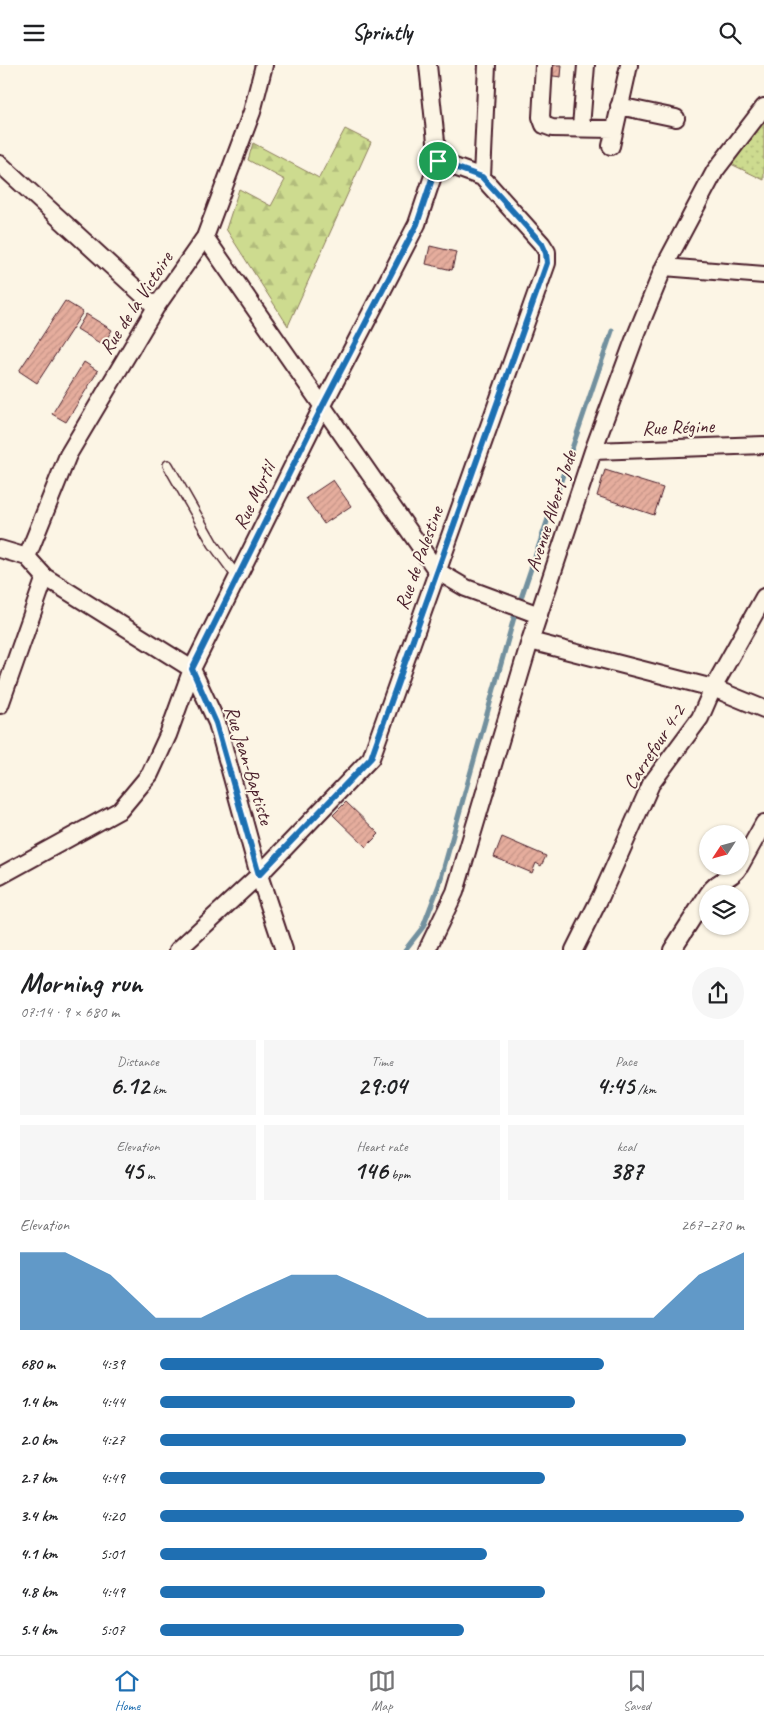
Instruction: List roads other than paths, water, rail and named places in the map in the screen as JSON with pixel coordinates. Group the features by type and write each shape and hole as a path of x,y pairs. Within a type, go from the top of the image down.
{"street":[{"name":"Rue de la Victoire","path":"27,557 68,455 156,307 205,237 252,112 264,65"},
{"name":"Rue Myrtil","path":"0,876 120,809 150,774 168,735 192,669 323,405 417,224 438,161 428,65"},
{"path":"482,177 487,65"},
{"path":"544,65 541,117 544,125 552,128 581,127 612,137 629,65"},
{"path":"581,127 586,65"},
{"path":"619,106 676,118"},
{"name":"Avenue Albert Jode","path":"427,950 455,892 530,641 593,451 634,340 664,267 715,171 764,107"},
{"name":"Rue de Palestine","path":"178,950 259,875 371,758 547,263 546,253 542,244 482,177 438,161"},
{"path":"0,164 156,307"},
{"path":"205,237 437,571 466,588 539,615"},
{"path":"664,267 764,275"},
{"name":"Rue Régine","path":"593,451 764,445"},
{"path":"0,549 27,557 45,577 192,669"},
{"path":"0,705 45,577"},
{"name":"Carrefour 4-2","path":"574,950 601,896 651,785 700,719 713,688 764,597"},
{"path":"530,641 713,688 764,709"},
{"name":"Rue Jean-Baptiste","path":"192,669 216,723 259,875 284,950"},
{"path":"749,850 764,823"},
{"path":"714,885 735,875"},
{"path":"672,950 699,908"}],"lane":[{"path":"168,465 213,544 238,578"}],"waterway":[{"path":"520,601 612,331"},
{"path":"405,950 423,927 439,885 515,614"}]}
